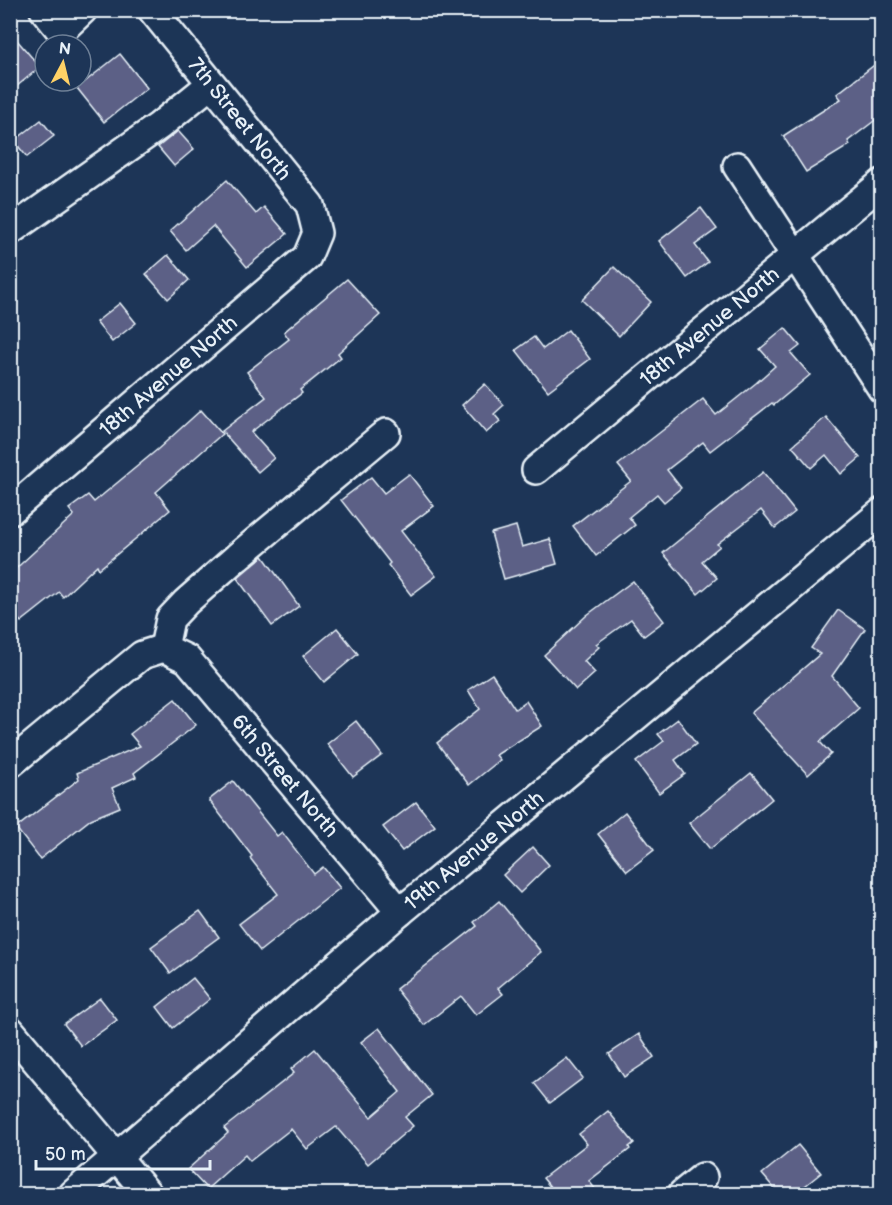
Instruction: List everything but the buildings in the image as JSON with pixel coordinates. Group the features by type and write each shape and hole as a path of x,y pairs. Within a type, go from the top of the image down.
{"street":[{"path":"44,10 61,31 83,10"},
{"name":"7th Street North","path":"152,10 309,205 317,233"},
{"path":"10,231 159,126 211,84"},
{"path":"737,166 882,389"},
{"name":"18th Avenue North","path":"536,470 882,183"},
{"name":"18th Avenue North","path":"10,511 307,257 317,233"},
{"path":"10,764 142,655 164,648 170,619 186,602 386,434"},
{"name":"19th Avenue North","path":"73,1194 399,912 882,512"},
{"name":"6th Street North","path":"164,648 187,659 399,912"},
{"path":"10,1030 148,1194"},
{"path":"682,1194 703,1177"}]}
